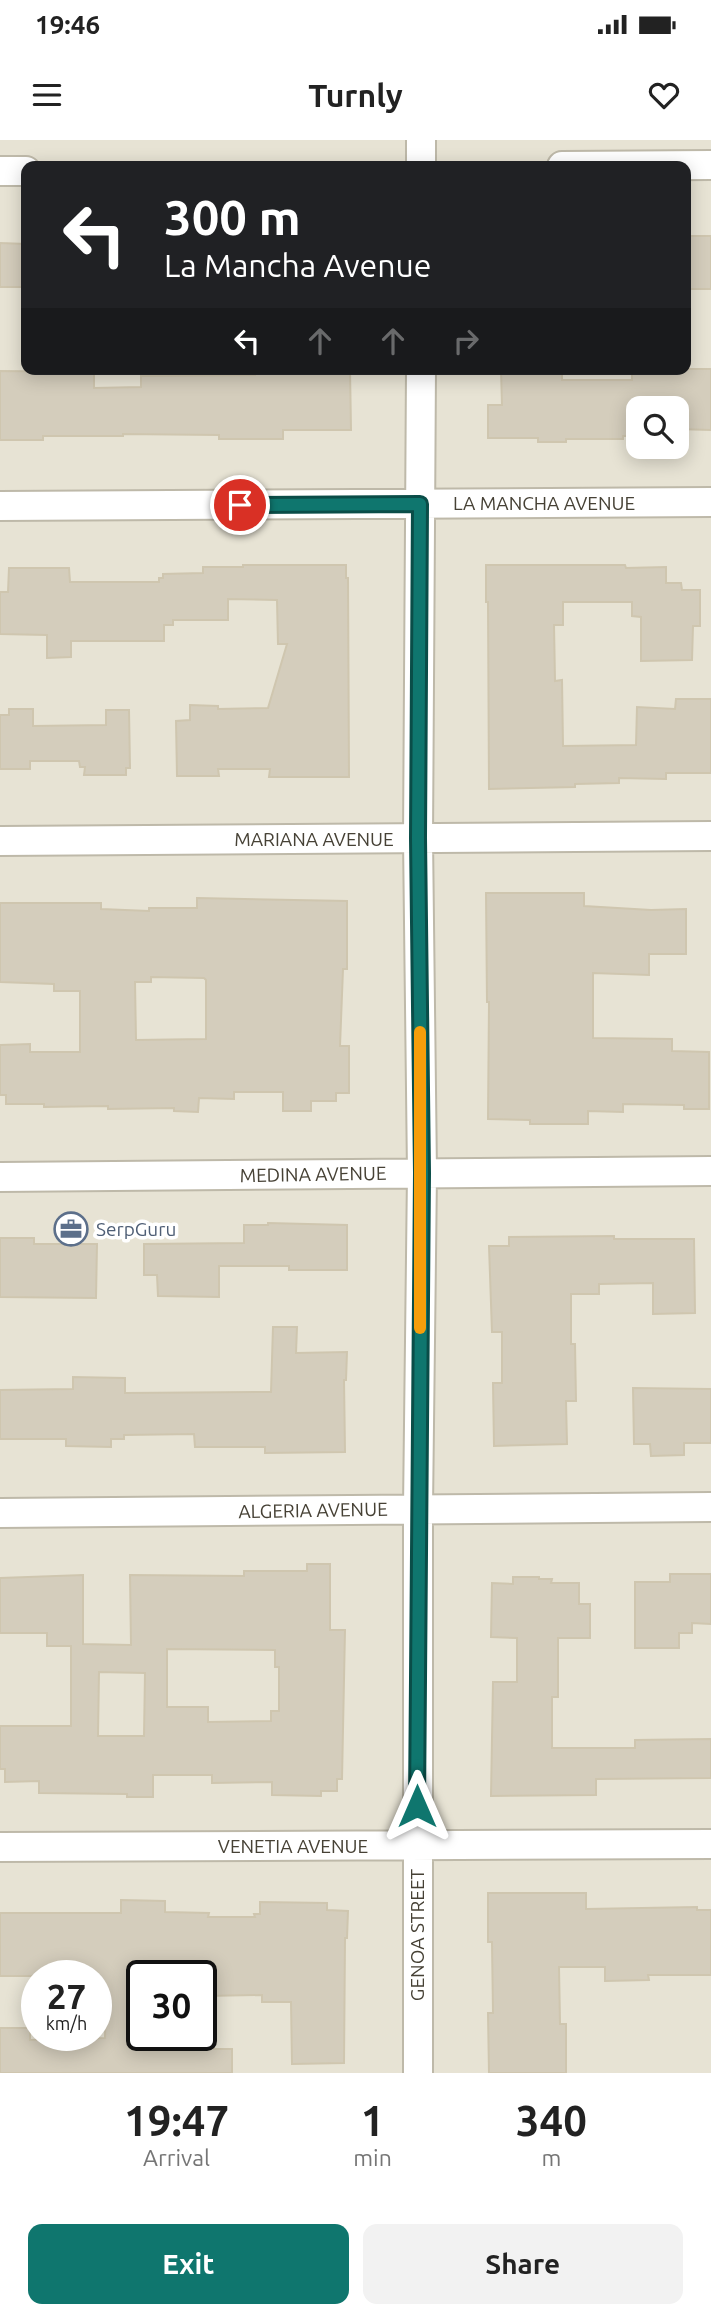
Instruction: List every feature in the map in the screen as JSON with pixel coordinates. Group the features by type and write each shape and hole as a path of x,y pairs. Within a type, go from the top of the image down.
{"street":[{"path":"421,140 421,161"},
{"path":"691,165 711,165"},
{"path":"0,171 21,171"},
{"name":"GENOA STREET","path":"418,2073 418,1508 422,1173 418,838 421,375"},
{"name":"LA MANCHA AVENUE","path":"0,506 711,502"},
{"name":"MARIANA AVENUE","path":"0,841 711,836"},
{"name":"MEDINA AVENUE","path":"0,1177 711,1171"},
{"name":"ALGERIA AVENUE","path":"0,1513 711,1507"},
{"name":"VENETIA AVENUE","path":"0,1847 711,1844"}],"shaded area":[{"path":"0,140 711,140 711,2073 0,2073"}],"building":[{"path":"691,236 711,236 711,289 691,289"},
{"path":"0,243 21,244 21,287 0,287"},
{"path":"691,369 711,369 711,430 689,429 689,396 626,396 626,436 623,436 623,439 538,442 538,438 488,438 488,405 502,405 501,375 562,375 562,380 632,380 632,375 691,375"},
{"path":"0,371 21,371 21,375 94,375 94,388 141,387 141,376 350,375 351,430 283,430 283,439 123,434 0,440"},
{"path":"346,565 349,777 269,777 270,769 218,769 219,776 177,776 176,721 190,720 190,705 218,706 218,709 268,708 287,644 278,644 277,600 228,599 228,620 173,620 173,625 164,625 164,641 71,641 71,657 47,658 47,635 0,634 0,592 8,592 9,568 69,568 70,582 159,582 163,574 203,573 203,567"},
{"path":"486,565 666,567 666,583 681,583 682,590 700,590 700,626 693,626 692,660 641,661 641,617 632,616 632,602 563,602 563,625 554,625 555,681 562,680 563,746 636,745 637,707 675,709 676,699 711,699 711,773 666,773 666,779 619,778 619,783 575,784 575,787 489,789"},
{"path":"9,709 33,709 33,726 106,725 106,710 129,710 130,768 126,768 126,775 84,775 85,767 80,767 79,761 30,761 30,769 0,769 0,715 9,715"},
{"path":"486,893 584,893 584,906 686,909 686,954 649,954 649,975 593,973 593,1038 672,1039 672,1051 709,1052 709,1109 684,1109 684,1105 623,1104 623,1112 588,1111 588,1124 530,1124 530,1120 488,1119"},
{"path":"197,898 347,901 347,969 343,969 340,1046 349,1046 349,1093 336,1093 336,1101 311,1101 311,1111 283,1111 283,1092 234,1092 234,1099 199,1098 198,1112 174,1111 174,1108 108,1109 108,1106 44,1107 44,1104 6,1104 6,1095 0,1095 0,1045 30,1044 30,1052 80,1052 80,991 54,991 54,984 0,982 0,903 101,903 101,909 149,911 149,908 197,908","holes":["151,977 204,978 206,1039 136,1040 135,982 151,982"]},
{"path":"244,1225 347,1225 347,1270 289,1270 289,1266 219,1266 219,1297 158,1296 157,1275 144,1275 144,1244 244,1243"},
{"path":"614,1236 614,1239 694,1239 695,1313 653,1314 653,1283 599,1284 599,1294 571,1294 571,1344 575,1344 576,1401 566,1401 567,1444 494,1446 493,1383 502,1383 502,1332 492,1332 489,1246 509,1246 509,1237"},
{"path":"0,1238 34,1238 34,1244 97,1244 96,1298 0,1297"},
{"path":"273,1327 297,1327 296,1353 347,1352 344,1380 345,1452 265,1453 265,1447 195,1447 194,1434 124,1435 124,1439 111,1439 111,1447 66,1446 66,1439 0,1439 0,1390 73,1389 73,1377 125,1378 125,1393 271,1392"},
{"path":"633,1388 711,1389 711,1443 684,1443 684,1455 651,1456 650,1444 634,1444"},
{"path":"307,1564 330,1564 330,1630 345,1630 342,1779 337,1779 337,1791 321,1791 321,1796 272,1795 272,1782 212,1783 212,1775 153,1775 153,1797 39,1793 39,1781 5,1782 5,1769 0,1769 0,1726 71,1726 71,1646 47,1646 47,1633 0,1633 0,1578 83,1575 83,1644 131,1645 130,1575 244,1576 244,1571 307,1571","holes":["167,1649 275,1650 275,1667 279,1667 279,1711 271,1711 271,1721 208,1722 208,1707 167,1707","99,1672 145,1673 144,1736 98,1736"]},
{"path":"670,1574 711,1574 711,1624 692,1623 692,1633 679,1633 679,1648 635,1648 635,1582 670,1582"},
{"path":"513,1577 552,1579 551,1583 579,1583 579,1604 590,1604 590,1638 558,1638 558,1697 552,1697 552,1748 635,1748 635,1740 711,1739 711,1778 596,1779 596,1795 491,1796 493,1682 517,1682 517,1638 491,1637 492,1583 513,1584"},
{"path":"488,1893 586,1893 586,1909 697,1907 697,1910 711,1910 711,1975 648,1975 649,1980 605,1981 605,1967 559,1967 560,2024 566,2024 566,2073 489,2073 488,2013 493,2013"},
{"path":"121,1900 165,1901 165,1912 209,1913 208,1917 255,1917 254,1914 260,1914 260,1902 327,1903 327,1910 348,1911 345,1938 344,2063 292,2064 291,2002 262,2002 262,1995 217,1996 217,1960 126,1960 126,2051 232,2049 232,2073 0,2073 0,2028 21,2028 21,2051 112,2051 112,1960 21,1960 21,1976 0,1976 0,1913 121,1913"}],"slow traffic":[{"path":"420,1032 420,1328"}],"place":[{"name":"SerpGuru","path":"71,1229"}],"route":[{"path":"240,505 420,504 418,838 422,1173 417,1806"}]}
